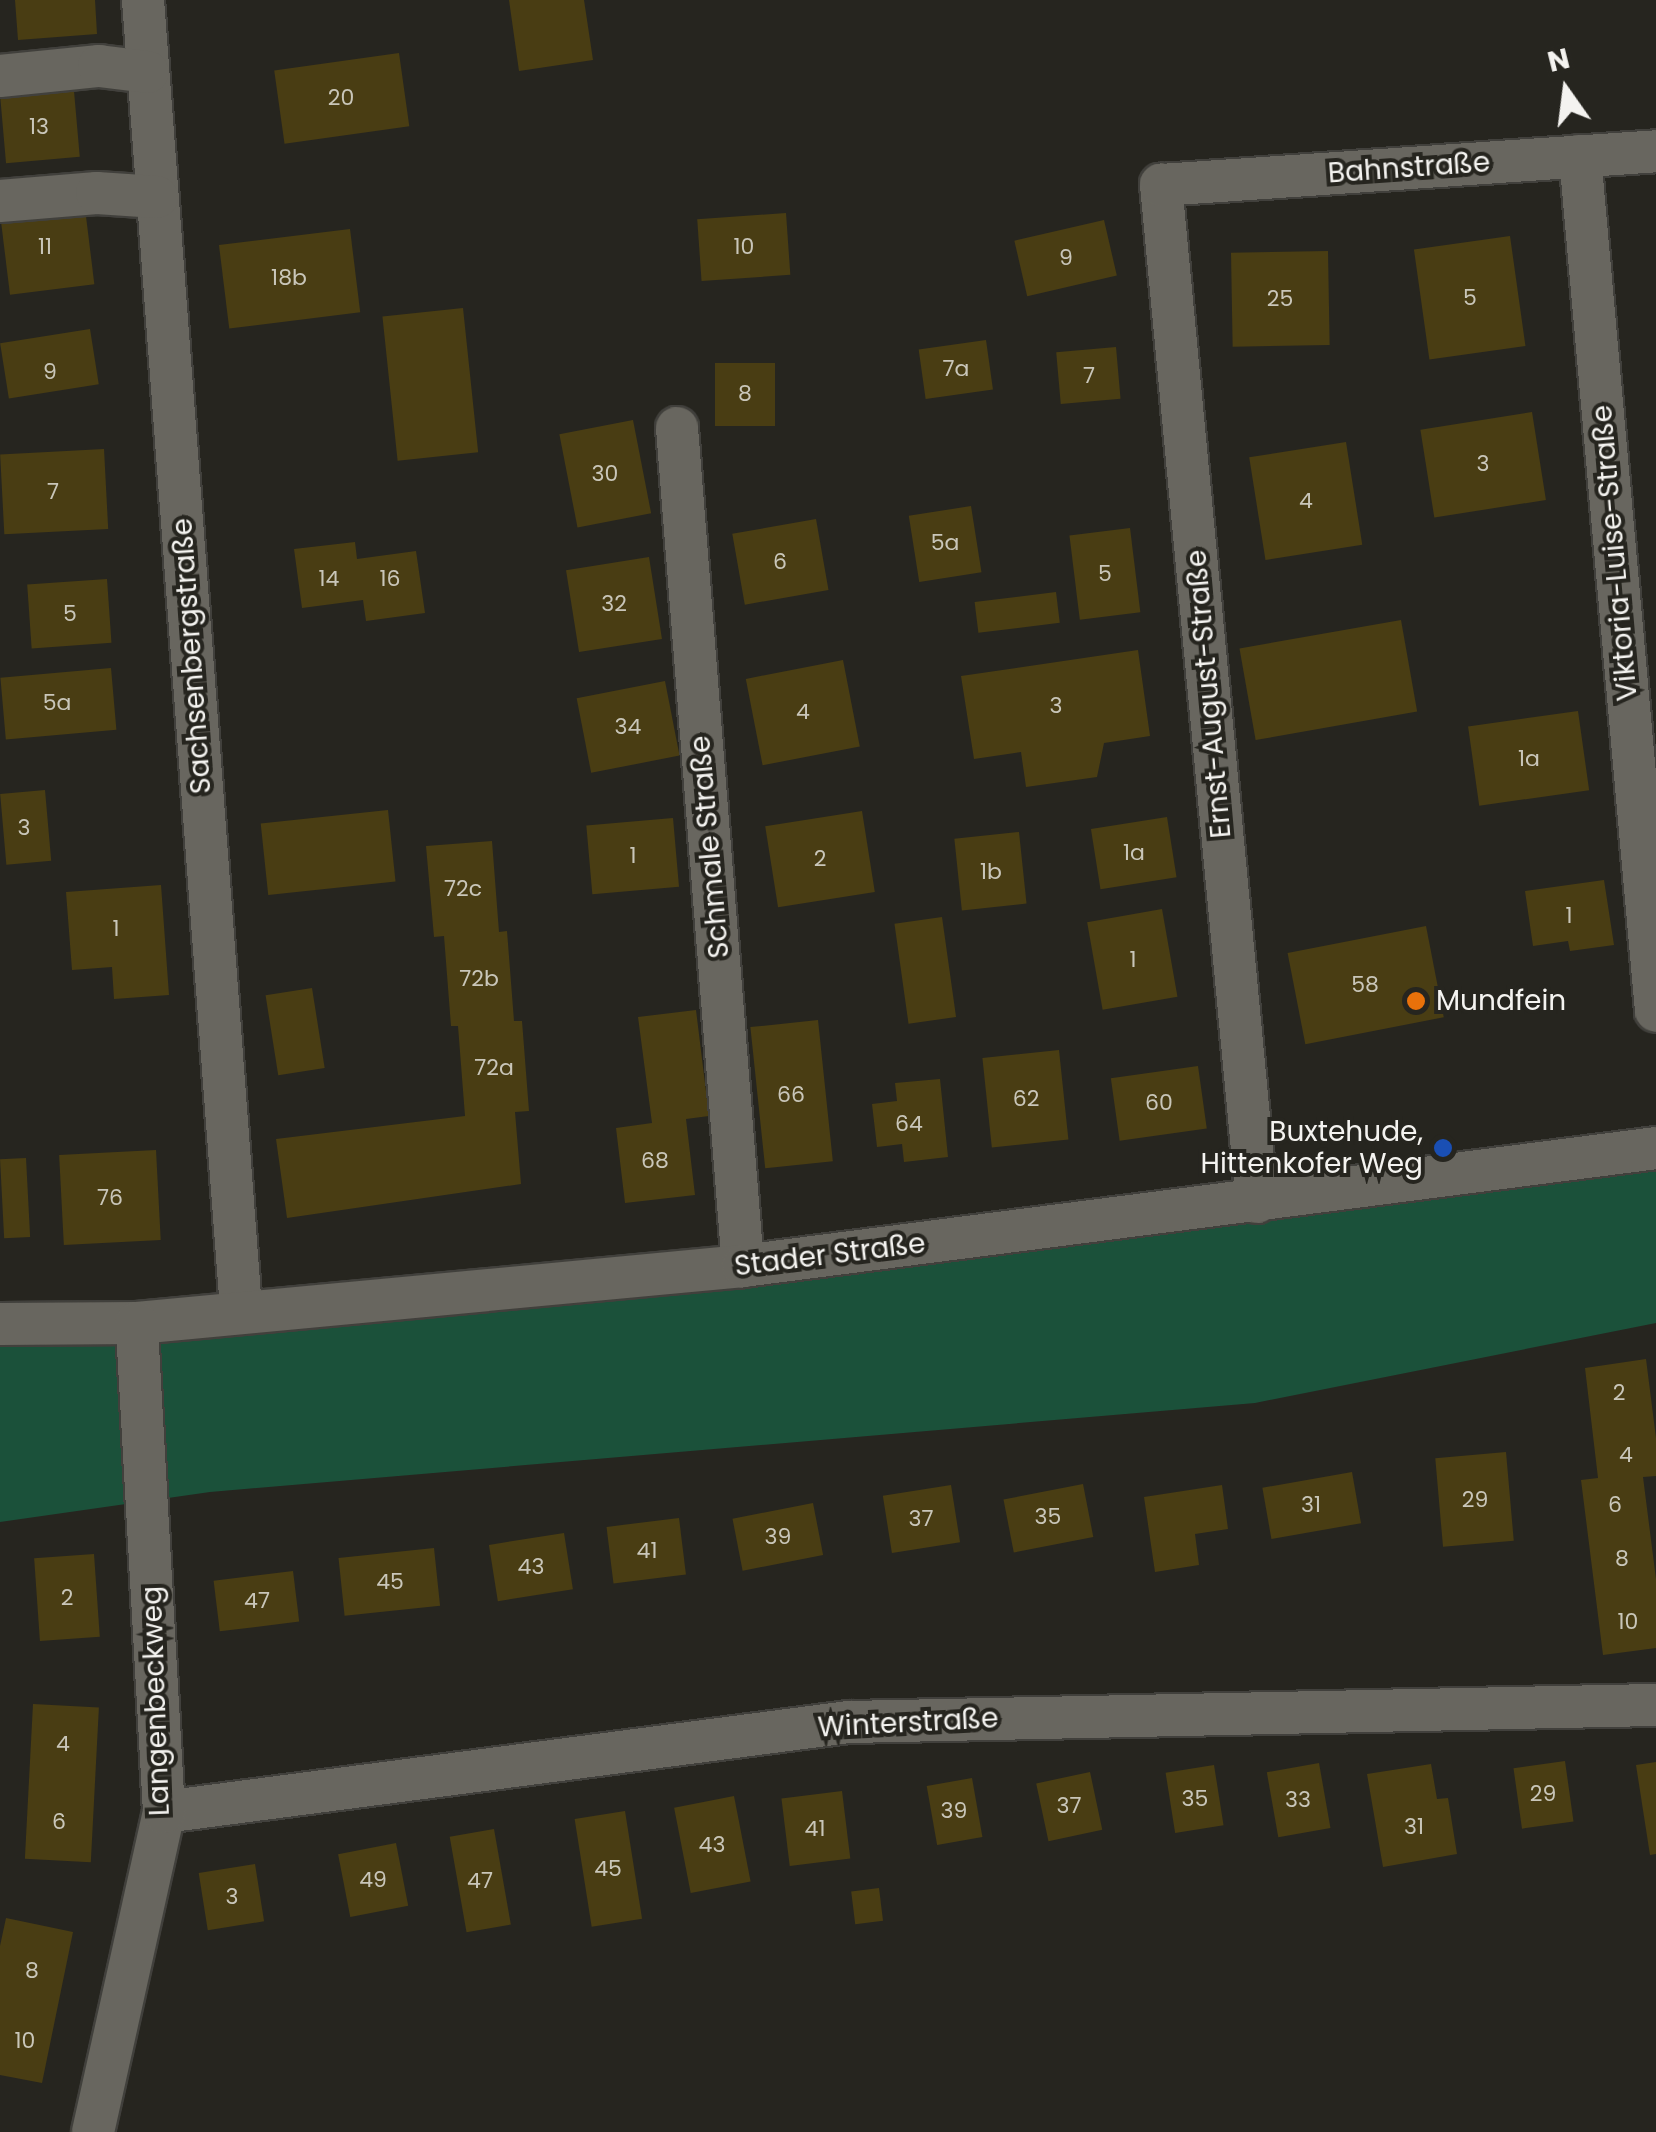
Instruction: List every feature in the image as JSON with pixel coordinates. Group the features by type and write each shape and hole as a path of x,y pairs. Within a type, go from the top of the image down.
{"street":[{"name":"Sachsenbergstraße","path":"143,0 241,1311"},
{"path":"0,76 99,66 148,72"},
{"name":"Bahnstraße","path":"1161,185 1656,152"},
{"name":"Viktoria-Luise-Straße","path":"1580,156 1656,1010"},
{"name":"Ernst-August-Straße","path":"1161,185 1257,1202"},
{"path":"0,202 98,192 157,196"},
{"name":"Schmale Straße","path":"677,428 744,1266"},
{"name":"Stader Straße","path":"0,1324 137,1324 241,1311 744,1266 1656,1148"},
{"name":"Langenbeckweg","path":"92,2132 164,1812 137,1324"},
{"name":"Winterstraße","path":"164,1812 850,1722 1656,1705"}],"green space":[{"path":"1656,1165 1656,1323 1255,1403 210,1492 0,1522 0,1338"}],"building":[{"path":"15,0 95,0 97,34 18,40"},
{"path":"509,0 584,0 593,60 519,71"},
{"path":"399,53 409,126 285,144 274,71"},
{"path":"74,91 80,157 6,163 0,97"},
{"path":"84,200 94,284 10,295 0,210"},
{"path":"786,213 790,275 702,281 697,219"},
{"path":"1104,220 1117,276 1027,296 1014,241"},
{"path":"350,229 360,312 229,328 219,245"},
{"path":"1510,236 1525,346 1429,359 1414,249"},
{"path":"1328,251 1330,345 1233,347 1231,253"},
{"path":"463,308 478,452 398,461 382,316"},
{"path":"90,329 99,384 9,399 0,343"},
{"path":"986,340 993,390 926,399 919,349"},
{"path":"1116,347 1121,399 1061,404 1056,352"},
{"path":"715,363 775,363 775,426 715,426"},
{"path":"1532,412 1546,500 1434,518 1420,430"},
{"path":"633,420 651,513 578,528 559,434"},
{"path":"1346,442 1362,545 1265,560 1249,457"},
{"path":"104,449 108,529 4,534 0,454"},
{"path":"971,506 981,572 919,582 909,516"},
{"path":"816,519 829,590 745,605 732,534"},
{"path":"1130,528 1140,612 1080,620 1069,535"},
{"path":"355,542 357,559 416,551 425,613 366,621 363,600 302,608 294,549"},
{"path":"649,557 662,639 579,652 566,570"},
{"path":"107,579 111,643 32,648 27,585"},
{"path":"1056,592 1060,623 978,633 975,602"},
{"path":"1401,620 1417,712 1256,740 1239,648"},
{"path":"1138,650 1150,736 1104,743 1097,777 1026,787 1021,752 974,759 961,676"},
{"path":"843,660 860,746 763,765 746,679"},
{"path":"111,668 116,730 6,739 0,678"},
{"path":"665,681 680,756 591,773 577,698"},
{"path":"1578,711 1589,790 1479,806 1468,726"},
{"path":"45,790 51,861 6,865 0,794"},
{"path":"388,810 396,882 268,895 261,823"},
{"path":"862,811 875,892 778,907 765,826"},
{"path":"1167,817 1177,877 1100,889 1091,829"},
{"path":"673,818 679,887 592,894 586,826"},
{"path":"1019,832 1027,904 962,910 954,839"},
{"path":"492,841 499,932 507,931 514,1021 522,1021 529,1111 515,1112 521,1184 287,1218 276,1139 465,1116 458,1026 451,1026 444,936 434,937 426,846"},
{"path":"1604,880 1614,945 1570,951 1568,941 1533,946 1525,891"},
{"path":"161,885 169,995 114,999 112,967 72,970 66,892"},
{"path":"1162,909 1177,997 1103,1010 1087,922"},
{"path":"942,917 956,1017 909,1024 894,924"},
{"path":"1426,926 1444,1017 1305,1044 1288,953"},
{"path":"312,988 325,1068 278,1075 266,995"},
{"path":"696,1010 709,1116 686,1119 695,1195 625,1203 616,1128 652,1123 638,1017"},
{"path":"818,1020 833,1161 765,1168 750,1027"},
{"path":"1059,1050 1068,1140 992,1148 982,1058"},
{"path":"1198,1066 1207,1128 1120,1141 1111,1078"},
{"path":"940,1079 948,1157 904,1162 902,1144 877,1147 872,1104 897,1101 895,1083"},
{"path":"156,1150 161,1240 64,1245 59,1155"},
{"path":"26,1158 30,1237 4,1238 0,1159"},
{"path":"1646,1359 1656,1438 1656,1476 1643,1477 1656,1579 1656,1648 1603,1655 1581,1480 1598,1478 1585,1368"},
{"path":"1506,1452 1514,1541 1443,1547 1435,1458"},
{"path":"1352,1472 1361,1523 1271,1539 1262,1488"},
{"path":"1083,1484 1093,1537 1014,1552 1003,1499"},
{"path":"951,1485 960,1542 892,1553 883,1496"},
{"path":"1222,1485 1228,1529 1195,1534 1199,1565 1155,1572 1144,1497"},
{"path":"813,1503 823,1555 743,1571 733,1519"},
{"path":"679,1518 686,1575 613,1583 607,1527"},
{"path":"564,1533 573,1589 498,1601 489,1545"},
{"path":"434,1548 440,1606 345,1616 339,1558"},
{"path":"94,1554 100,1637 40,1641 34,1558"},
{"path":"293,1571 299,1622 220,1631 214,1581"},
{"path":"33,1704 99,1707 91,1862 25,1859"},
{"path":"1565,1761 1573,1821 1522,1829 1514,1768"},
{"path":"1656,1762 1656,1854 1650,1855 1636,1765"},
{"path":"1319,1763 1330,1828 1278,1837 1267,1772"},
{"path":"1431,1764 1437,1799 1448,1798 1457,1854 1383,1867 1367,1774"},
{"path":"1214,1765 1224,1825 1175,1833 1166,1773"},
{"path":"1090,1772 1102,1830 1048,1841 1036,1783"},
{"path":"972,1778 982,1837 937,1845 927,1786"},
{"path":"842,1791 850,1858 790,1866 781,1798"},
{"path":"734,1796 751,1881 691,1893 674,1808"},
{"path":"625,1811 642,1919 592,1927 575,1819"},
{"path":"494,1829 511,1925 467,1932 450,1837"},
{"path":"396,1843 408,1906 350,1917 338,1854"},
{"path":"255,1864 264,1921 208,1930 199,1873"},
{"path":"879,1888 883,1921 855,1924 851,1891"},
{"path":"6,1918 73,1932 42,2083 0,2075 0,1946"}],"place":[{"name":"Mundfein","path":"1416,1001"},
{"name":"Buxtehude, Hittenkofer Weg","path":"1443,1148"}]}
